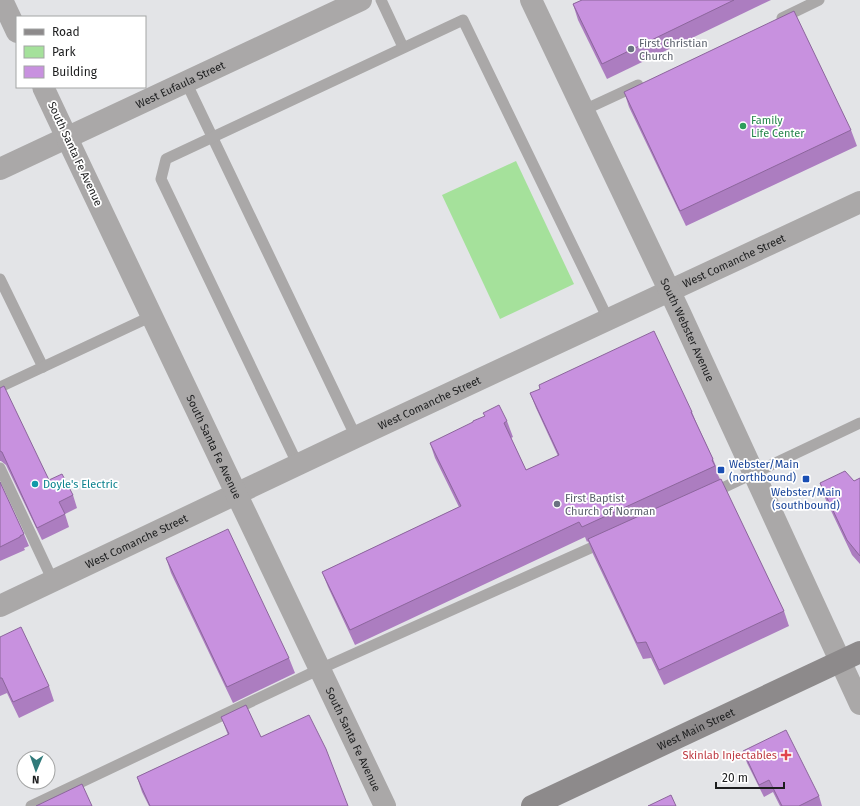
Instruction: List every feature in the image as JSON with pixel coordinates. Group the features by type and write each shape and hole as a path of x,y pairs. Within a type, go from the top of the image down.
{"main road":[{"name":"West Main Street","path":"532,806 850,657"}],"street":[{"path":"2,0 16,30"},
{"name":"West Eufaula Street","path":"0,169 361,0"},
{"name":"South Webster Avenue","path":"531,0 754,473 850,657 860,704"},
{"name":"South Santa Fe Avenue","path":"43,88 385,806"},
{"name":"West Comanche Street","path":"0,606 237,495 356,437 860,202"}],"lane":[{"path":"380,0 403,48"},
{"path":"769,23 819,0"},
{"path":"298,465 161,179 166,159 211,137 463,20 608,319"},
{"path":"584,110 648,80"},
{"path":"186,82 211,137 356,437"},
{"path":"0,279 43,367"},
{"path":"0,387 152,316"},
{"path":"700,499 860,423"},
{"path":"0,468 53,581"},
{"path":"30,806 320,669 612,538"}],"green space":[{"path":"516,161 574,284 500,319 442,195"}],"building":[{"name":"First Christian Church","path":"582,0 734,0 602,64 573,4"},
{"name":"Family Life Center","path":"794,11 851,130 680,211 624,92"},
{"name":"First Baptist Church of Norman","path":"654,331 692,412 715,466 582,527 579,522 350,630 322,572 461,506 430,443 485,416 483,413 499,405 507,421 504,423 526,470 559,455 530,393 540,389 539,385"},
{"name":"Doyle's Electric","path":"4,386 49,480 62,474 73,495 59,502 65,514 37,528 2,452 0,451 0,388"},
{"path":"845,471 854,481 860,478 860,556 847,540 820,483"},
{"path":"721,479 784,611 659,670 646,642 637,643 588,539"},
{"path":"0,482 24,534 0,547"},
{"path":"228,529 289,658 227,687 166,558"},
{"path":"21,627 49,686 13,702 2,678 0,678 0,637"},
{"path":"246,705 261,737 309,715 326,749 348,806 150,806 137,777 229,734 221,717"},
{"path":"786,730 819,796 799,806 782,806 769,780 759,785 743,751"},
{"path":"82,784 92,806 36,806"},
{"path":"671,795 676,806 648,806"}],"place":[{"name":"First Christian Church","path":"631,49"},
{"name":"Family Life Center","path":"743,126"},
{"name":"Webster/Main (northbound)","path":"721,470"},
{"name":"Webster/Main (southbound)","path":"806,479"},
{"name":"Doyle's Electric","path":"35,484"},
{"name":"First Baptist Church of Norman","path":"557,504"},
{"name":"Skinlab Injectables","path":"786,755"}]}
